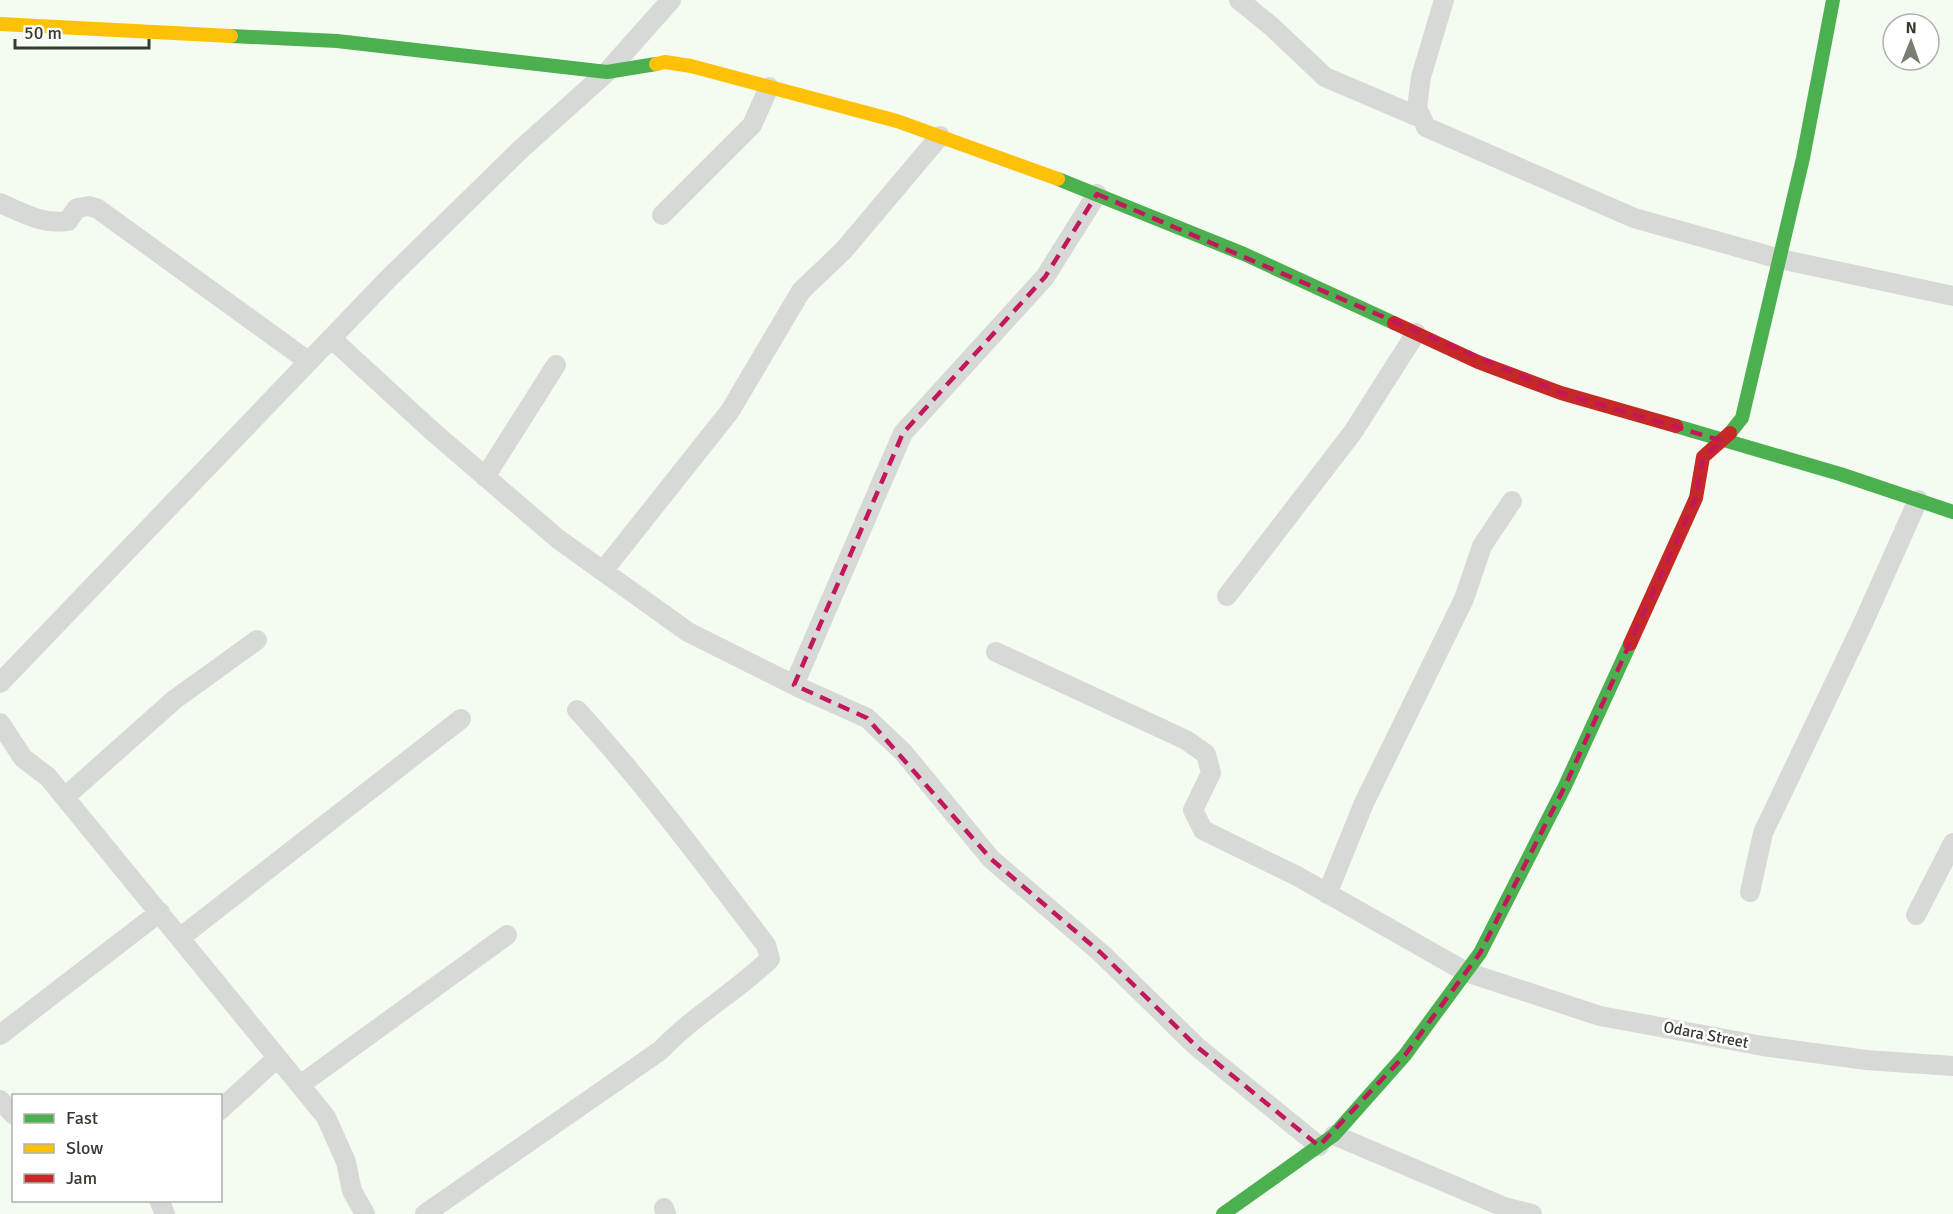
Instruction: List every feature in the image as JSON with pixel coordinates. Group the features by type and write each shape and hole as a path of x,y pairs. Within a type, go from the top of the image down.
{"street":[{"path":"0,683 107,575 308,361 520,150 607,72 671,0"},
{"path":"1239,0 1271,26 1325,77 1421,118"},
{"path":"1444,0 1421,77 1417,108 1426,127 1634,218 1780,259 1953,296"},
{"path":"1223,1214 1326,1140 1405,1055 1480,953 1564,786 1696,498 1703,457 1723,441 1742,418 1822,74 1833,0"},
{"path":"0,24 337,41 607,72 664,63 691,66 897,121 1097,194 1244,254 1478,362 1561,393 1840,474 1953,512"},
{"path":"662,215 752,124 770,87"},
{"path":"603,571 730,411 801,291 844,250 940,136"},
{"path":"794,685 903,433 1045,277 1097,194"},
{"path":"0,203 41,221 54,223 68,221 77,208 88,206 98,209 308,361"},
{"path":"1227,596 1353,432 1416,333"},
{"path":"331,338 485,477 558,539 688,632 794,685 867,718 903,752 991,859 1101,953 1196,1046 1326,1140 1503,1210 1532,1214"},
{"path":"485,477 556,364"},
{"path":"1750,892 1763,833 1864,621 1918,500"},
{"path":"1327,894 1364,802 1464,599 1482,546 1512,501"},
{"path":"65,797 174,700 257,640"},
{"name":"Odara Street","path":"996,652 1186,740 1206,754 1211,773 1193,810 1203,830 1327,894 1466,972 1600,1016 1763,1046 1866,1059 1953,1066"},
{"path":"425,1214 652,1056 683,1027 756,973 770,959 766,945 701,860 577,710"},
{"path":"181,937 461,719"},
{"path":"0,723 23,758 48,777 65,797 326,1117 346,1162 352,1191 365,1214"},
{"path":"1916,915 1953,843"},
{"path":"0,1035 160,912"},
{"path":"300,1085 507,935"},
{"path":"222,1108 277,1058"}],"highlighted area":[{"path":"1097,194 1561,393 1723,441 1703,457 1696,498 1565,786 1480,953 1405,1055 1319,1146 1196,1046 1101,953 991,859 867,718 794,685 903,433 1045,277"}],"traffic: fast":[{"path":"1730,433 1742,418 1803,158 1833,0"},
{"path":"231,36 337,41 607,72 656,64"},
{"path":"1058,179 1244,254 1394,323"},
{"path":"1676,426 1840,474 1953,512"},
{"path":"1223,1214 1334,1135 1405,1055 1480,953 1565,786 1630,644"}],"traffic: slow":[{"path":"0,24 231,36"},
{"path":"656,64 665,62 691,66 897,121 1058,179"}],"traffic: jam":[{"path":"1394,323 1478,362 1561,393 1676,426"},
{"path":"1630,644 1696,498 1703,457 1730,433"}]}
